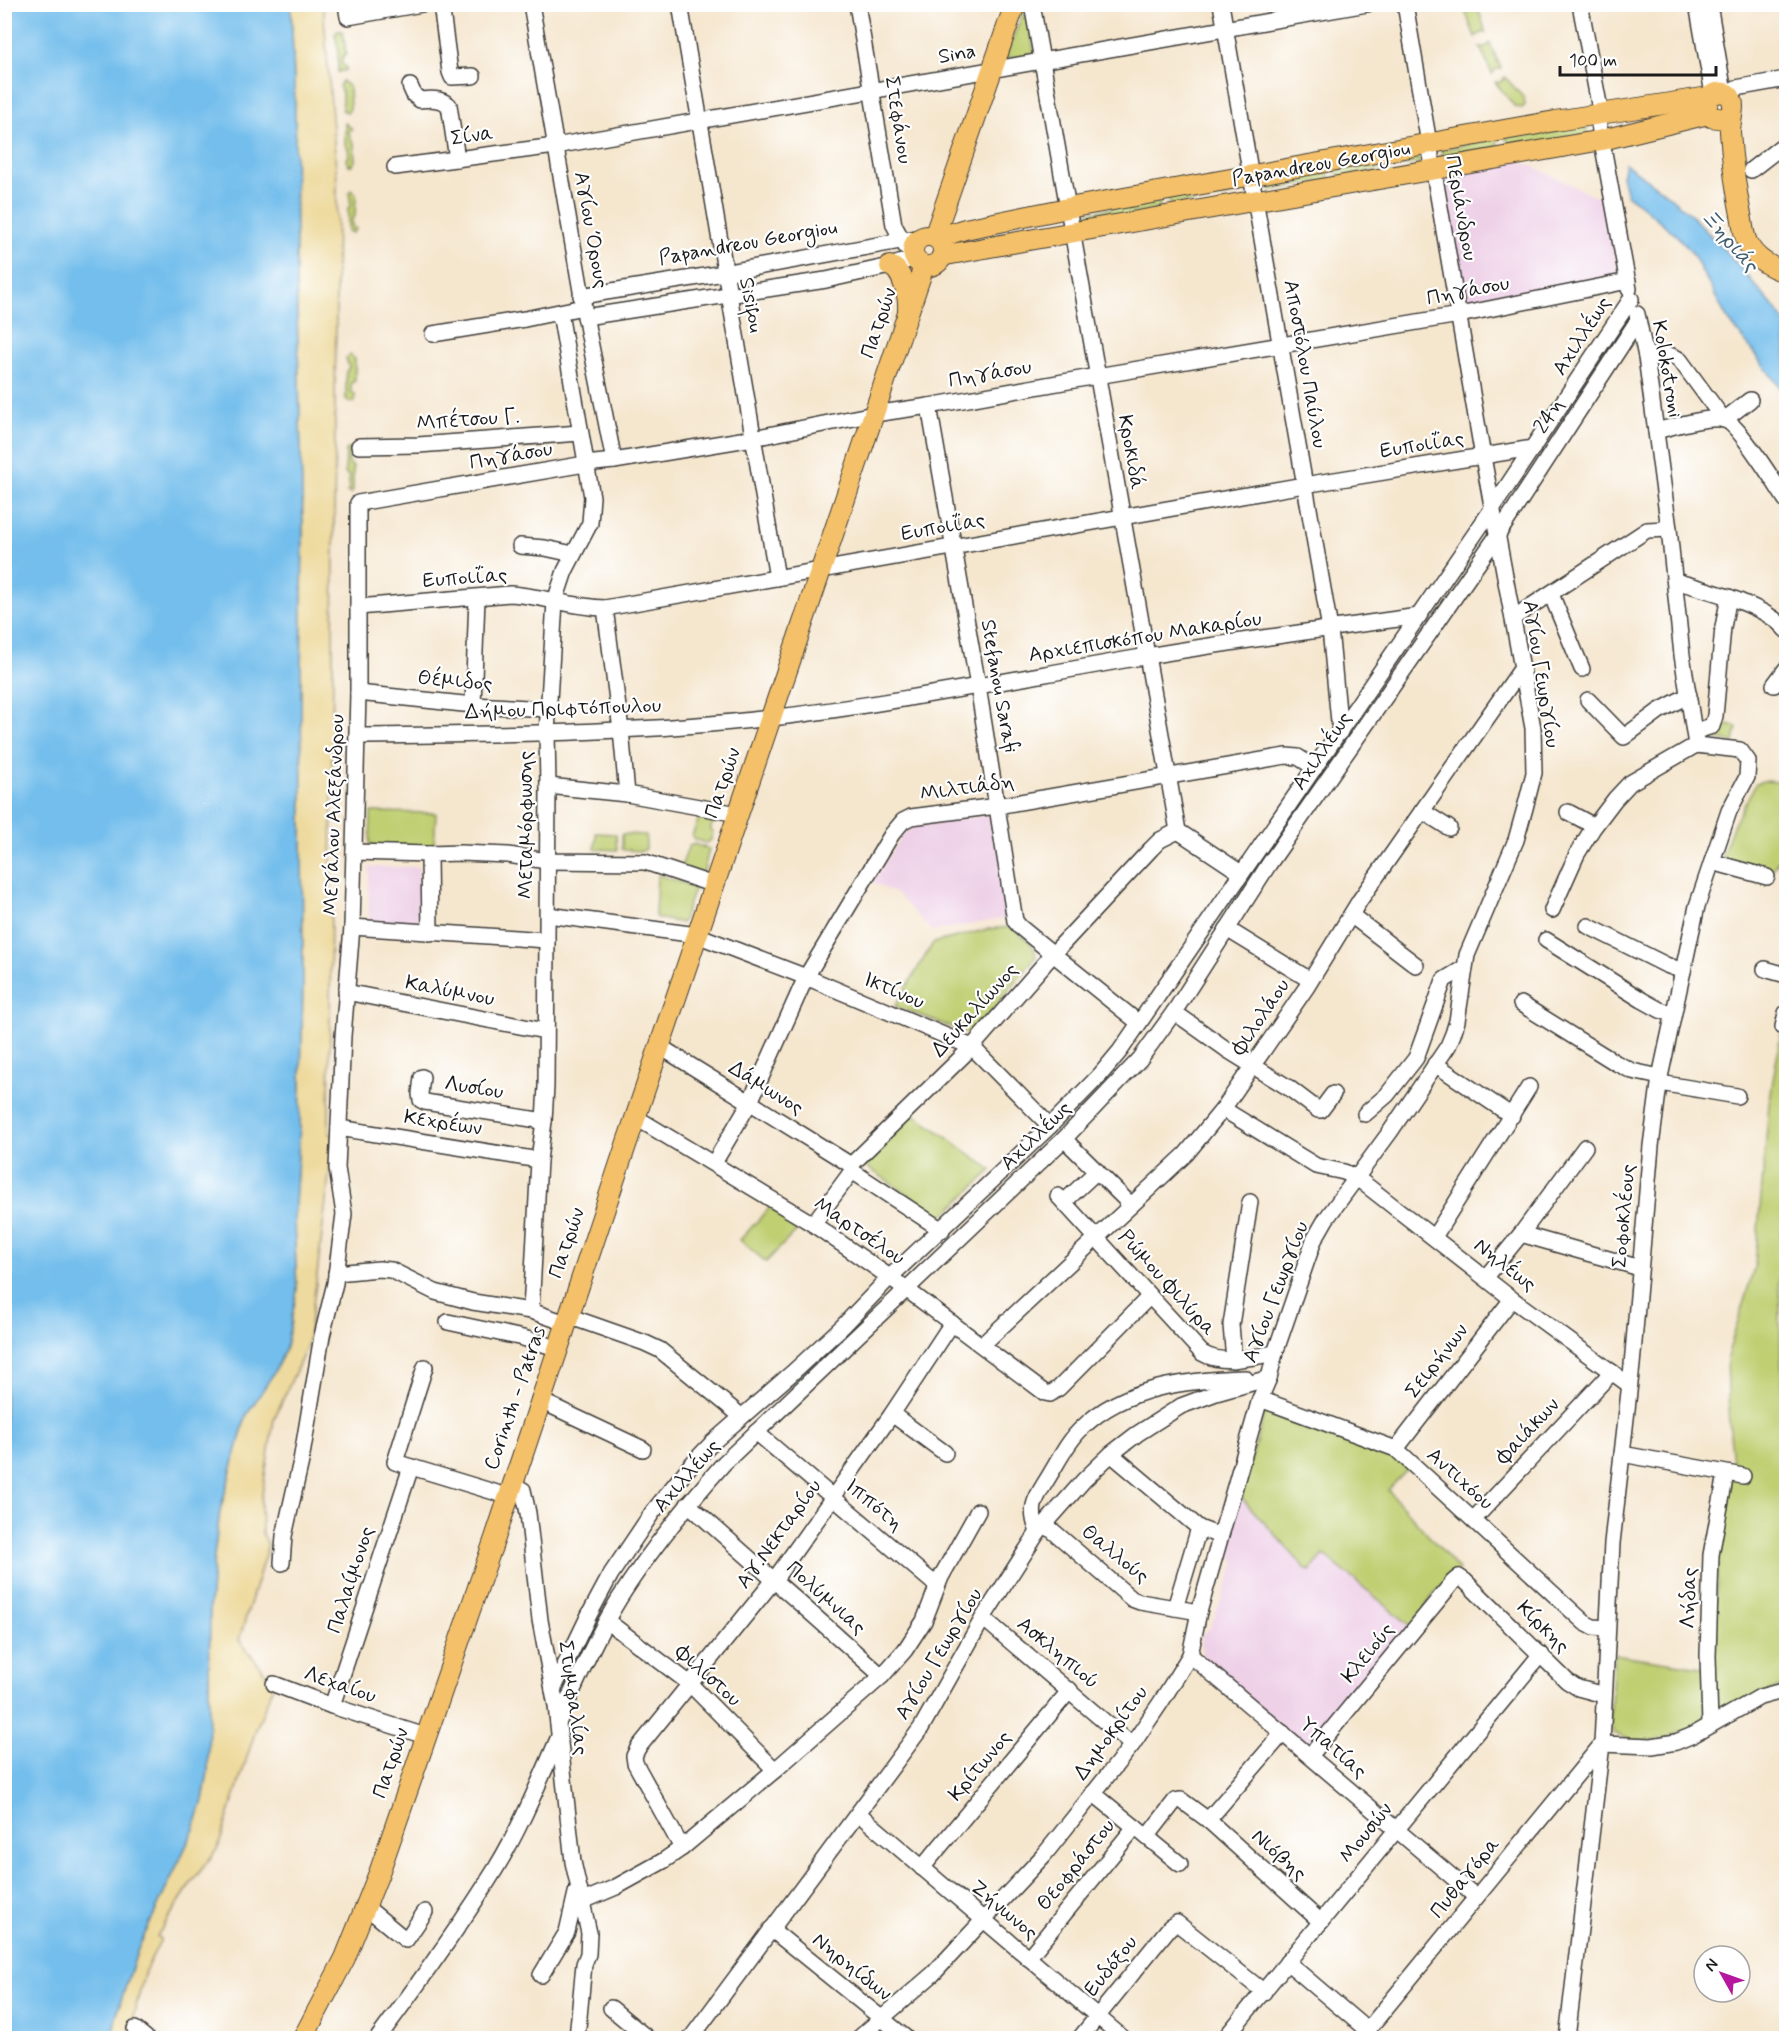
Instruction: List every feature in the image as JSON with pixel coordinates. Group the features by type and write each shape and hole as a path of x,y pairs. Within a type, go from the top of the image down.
{"main road":[{"path":"908,312 909,303 900,273 895,268 916,262 942,245 931,237 1015,4"},
{"path":"1718,103 1730,130 1737,196 1747,243 1773,268 1786,272"},
{"name":"Papandreou Georgiou","path":"931,237 1068,208 1597,114 1718,103"},
{"name":"Papandreou Georgiou","path":"916,262 1254,199 1602,140 1718,103"},
{"name":"Πατρών","path":"567,1319 908,312 916,262 913,249 915,244 931,237"},
{"name":"Corinth - Patras","path":"513,1496 539,1400 567,1319"},
{"name":"Πατρών","path":"303,2038 340,1968 366,1907 425,1736 513,1496"}],"street":[{"path":"347,11 422,4"},
{"path":"441,4 452,77 473,76"},
{"name":"Αγίου Όρους","path":"531,4 583,307 614,461"},
{"name":"Sisifou","path":"680,4 777,578"},
{"name":"Στεφάνου","path":"857,4 893,219 896,231 916,262"},
{"name":"Κροκιδά","path":"1032,4 1145,656 1178,831"},
{"name":"Αποστόλου Παύλου","path":"1221,4 1330,629 1340,732"},
{"name":"Sina","path":"555,146 1367,4"},
{"name":"Περιάνδρου","path":"1405,4 1496,531"},
{"name":"Kolokotroni","path":"1580,4 1599,104 1597,114 1631,299 1647,357 1682,655 1696,738"},
{"path":"1697,4 1718,103"},
{"path":"1708,4 1718,103"},
{"path":"1718,103 1736,88 1786,79"},
{"path":"410,86 414,95 420,100 435,99 449,105 457,159"},
{"path":"1751,170 1786,143"},
{"name":"Σίνα","path":"395,166 555,146"},
{"name":"Papandreou Georgiou","path":"433,334 560,313 724,273 902,240 931,237"},
{"name":"Papandreou Georgiou","path":"583,307 730,295 826,280 916,262"},
{"name":"Πηγάσου","path":"358,503 753,438 874,414 1459,315 1628,281"},
{"name":"Αχιλλέως","path":"553,1690 611,1574 635,1538 690,1466 741,1416 843,1326 890,1277 1050,1126 1101,1074 1120,1051 1492,509 1631,299"},
{"name":"Μεταμόρφωσης","path":"531,1311 539,1160 544,1121 548,915 547,733 555,601 565,571 587,531 592,515 592,497 560,313"},
{"name":"24η","path":"1496,531 1638,320"},
{"path":"1647,357 1668,354 1680,360 1724,420 1731,424 1752,451 1786,500"},
{"path":"1656,431 1712,419 1724,420 1750,400"},
{"name":"Stefanou Sarafi","path":"929,406 978,686 1015,921 1138,1023"},
{"name":"Μπέτσου Γ.","path":"358,446 418,445 580,433"},
{"name":"Ευποιΐας","path":"358,607 510,594 532,595 580,607 605,608 1304,484 1533,448"},
{"name":"Μεγάλου Αλεξάνδρου","path":"282,1563 284,1536 301,1461 322,1336 336,1273 344,1214 337,1178 346,992 352,927 358,693 358,503"},
{"path":"1512,618 1647,530 1669,529"},
{"name":"Αχιλλέως","path":"378,2038 496,1868 519,1825 607,1620 655,1545 724,1463 1064,1139 1140,1059 1174,1012 1227,929 1496,531"},
{"name":"Αγίου Γεωργίου","path":"691,2038 921,1728 983,1618 1042,1528 1084,1480 1111,1454 1137,1434 1182,1406 1216,1393 1269,1378 1275,1353 1314,1240 1326,1219 1448,1046 1457,1021 1467,955 1516,840 1534,772 1533,728 1496,531"},
{"path":"520,546 573,554"},
{"path":"1675,581 1729,597 1759,611 1786,630"},
{"path":"1551,594 1582,669"},
{"path":"1552,910 1568,871 1594,826 1630,783 1712,726 1715,717 1723,627 1729,597"},
{"path":"473,705 477,598"},
{"path":"605,608 627,795"},
{"name":"Αρχιεπισκόπου Μακαρίου","path":"771,718 978,686 1145,656 1419,616"},
{"name":"Φιλολάου","path":"982,1345 1186,1154 1223,1109 1254,1066 1351,915 1522,668"},
{"path":"1774,685 1786,669"},
{"name":"Θέμιδος","path":"358,693 473,705 548,709"},
{"path":"1588,700 1624,738 1659,711 1689,695"},
{"name":"Δήμου Πριφτόπουλου","path":"357,736 621,730 771,718"},
{"name":"Σοφοκλέους","path":"1567,2038 1602,1744 1612,1543 1651,1146 1660,1080 1697,906 1729,811 1747,777 1748,761 1740,750 1696,738"},
{"name":"Μιλτιάδη","path":"714,1163 750,1102 806,977 896,828 912,817 997,806 1286,756 1298,757 1315,768"},
{"path":"548,786 627,795 738,814"},
{"path":"1422,811 1449,828"},
{"path":"1568,812 1594,826"},
{"path":"1178,831 1241,873"},
{"name":"Δευκαλίωνος","path":"813,1224 852,1168 972,1047 1053,954 1151,849 1160,840 1178,831"},
{"path":"354,852 429,855 461,853 508,855 547,861 645,862 714,885"},
{"path":"429,855 430,933"},
{"path":"1712,862 1767,877"},
{"name":"Ικτίνου","path":"548,915 697,935 806,977 972,1047 1050,1126"},
{"path":"1351,915 1416,965"},
{"path":"1588,926 1666,965 1683,971"},
{"path":"352,927 547,940"},
{"path":"1227,929 1310,980"},
{"path":"1546,940 1642,1000 1673,1014"},
{"path":"1365,1114 1387,1095 1416,1058 1444,980 1464,968"},
{"path":"1765,969 1786,975"},
{"name":"Καλύμνου","path":"346,992 545,1030"},
{"path":"1521,1004 1632,1071 1660,1080 1737,1096"},
{"path":"1174,1012 1226,1049 1289,1088 1318,1110 1321,1110 1333,1094"},
{"name":"Δάμωνος","path":"659,1046 852,1168 942,1230"},
{"path":"1435,1064 1512,1116"},
{"name":"Λυσίου","path":"422,1077 420,1094 425,1102 544,1121"},
{"path":"1434,1237 1529,1087"},
{"name":"Νηλέως","path":"1223,1109 1316,1166 1344,1172 1357,1178 1512,1299 1628,1384"},
{"name":"Μαρτσέλου","path":"635,1117 813,1224 907,1289 1041,1391 1050,1394 1059,1388 1149,1297"},
{"name":"Κεχρέων","path":"339,1128 539,1160"},
{"path":"1064,1139 1131,1204"},
{"path":"1486,1277 1585,1147"},
{"name":"Ρώμου Φιλύρα","path":"1097,1171 1061,1199 1202,1353 1210,1358 1234,1360 1275,1353"},
{"path":"1234,1360 1231,1325 1250,1202"},
{"path":"1521,1234 1640,1268"},
{"path":"336,1273 390,1270 435,1292 473,1302 567,1319 645,1342 660,1350 741,1416"},
{"name":"Σειρήνων","path":"1396,1449 1512,1299"},
{"path":"448,1322 523,1338 557,1348"},
{"name":"Αγ.Νεκταρίου","path":"682,1848 635,1763 634,1756 638,1748 775,1579 892,1414 952,1323"},
{"path":"425,1368 395,1462 513,1496"},
{"name":"Φαιάκων","path":"1474,1519 1612,1372"},
{"path":"1042,1528 1032,1514 1035,1501 1064,1451 1081,1428 1097,1415 1127,1398 1168,1385 1214,1379 1269,1378"},
{"name":"Δημοκρίτου","path":"859,2038 933,1974 1044,1855 1132,1745 1190,1655 1220,1536 1260,1399 1269,1378"},
{"name":"Αντιχόου","path":"1260,1399 1396,1449 1585,1623 1593,1628 1607,1628"},
{"path":"539,1400 643,1449"},
{"path":"892,1414 945,1454"},
{"name":"Ιππότη","path":"756,1432 937,1586"},
{"path":"1111,1454 1198,1528 1220,1536"},
{"path":"1622,1454 1743,1476"},
{"name":"Παλαίμονος","path":"332,1706 411,1467"},
{"name":"Λήδας","path":"1710,1725 1708,1656 1711,1555 1726,1474"},
{"name":"Στυμφαλίας","path":"513,1496 553,1690 573,1862 590,1941 584,1964 576,2038"},
{"name":"Πολύμνιας","path":"688,1504 882,1676"},
{"path":"541,1975 567,1932 576,1893 616,1887 682,1848 882,1676 905,1650 924,1621 937,1586 978,1511"},
{"name":"Θαλλούς","path":"1042,1528 1132,1599 1199,1612"},
{"path":"1175,1608 1198,1528"},
{"name":"Κίρκης","path":"1459,1577 1567,1681 1578,1688 1604,1695"},
{"name":"Κλειούς","path":"1310,1756 1453,1581 1459,1577"},
{"name":"Ασκληπιού","path":"983,1618 1132,1745"},
{"name":"Φιλίστου","path":"607,1620 689,1683 775,1770"},
{"name":"Μουσών","path":"1226,2038 1540,1654"},
{"name":"Υπατίας","path":"1190,1655 1476,1898"},
{"name":"Λεχαίου","path":"274,1684 332,1706 425,1736"},
{"name":"Κρίτωνος","path":"922,1868 1070,1690"},
{"path":"1602,1744 1652,1746 1676,1742 1760,1697 1786,1691"},
{"path":"1208,1820 1283,1733"},
{"name":"Πυθαγόρα","path":"1365,2035 1602,1744"},
{"path":"1093,1793 1180,1864"},
{"name":"Νιόβης","path":"1141,1832 1174,1801 1185,1802 1321,1922"},
{"name":"Ζήνωνος","path":"859,1814 1123,2038"},
{"name":"Θεοφράστου","path":"1028,1958 1141,1832"},
{"path":"366,1907 406,1940 425,1912"},
{"name":"Ευδόξου","path":"1080,2038 1170,1927 1177,1923 1264,1992"},
{"name":"Νηρηίδων","path":"771,1929 906,2038"},
{"path":"1287,1962 1365,2035"},
{"path":"611,2008 647,2038"}],"shaded area":[{"path":"1519,160 1605,201 1618,277 1464,305 1439,173"},
{"path":"995,814 1008,918 932,931 898,895 873,882 904,833 916,826"},
{"path":"369,867 419,867 417,928 369,925"},
{"path":"1241,1497 1305,1568 1310,1570 1324,1555 1412,1627 1310,1751 1202,1657 1201,1635 1210,1628 1236,1562 1227,1549"}],"green space":[{"path":"1026,5 1035,56 1005,58"},
{"path":"1466,5 1477,5 1486,33 1475,37 1465,11"},
{"path":"339,30 343,32 346,53 342,58 342,64 346,70 338,72 338,48 335,34"},
{"path":"1490,43 1501,69 1496,69 1492,74 1480,47 1486,47"},
{"path":"1505,77 1524,98 1525,105 1522,108 1515,107 1495,82 1501,82"},
{"path":"342,81 349,87 350,109 347,112 342,110 342,93 339,86"},
{"path":"1586,122 1588,135 1507,148 1508,141 1504,136"},
{"path":"345,123 352,129 349,131 354,143 355,161 352,165 349,165 346,160 349,156 345,145"},
{"path":"1499,137 1497,142 1501,150 1444,160 1441,150"},
{"path":"1419,153 1421,162 1336,179 1338,169"},
{"path":"1328,171 1332,180 1271,190 1269,180"},
{"path":"1235,186 1237,194 1171,206 1168,197"},
{"path":"351,190 356,194 352,227 356,229 352,233 348,231"},
{"path":"1159,199 1160,209 1086,223 1084,213"},
{"path":"350,355 355,359 355,381 351,383 351,391 355,394 355,402 351,403 346,399 346,372 349,367 346,358"},
{"path":"350,448 352,451 349,454 349,463 353,467 351,494 347,492 349,477 345,473 346,450"},
{"path":"1719,723 1737,727 1734,742 1709,738 1704,734"},
{"path":"1781,782 1786,790 1786,845 1771,873 1724,861 1722,856 1733,826 1756,783"},
{"path":"371,812 436,813 434,847 370,846"},
{"path":"701,813 715,817 710,830 713,832 711,840 706,843 692,836"},
{"path":"596,833 616,834 617,850 595,849"},
{"path":"622,834 646,835 646,849 642,851 622,849"},
{"path":"694,844 709,849 703,875 683,868 682,864 689,846"},
{"path":"657,876 695,887 682,923 655,916"},
{"path":"1011,927 1031,943 1036,957 972,1035 895,1006 933,943 988,929"},
{"path":"1781,1034 1786,1034 1786,1191 1779,1269 1781,1359 1786,1424 1786,1684 1715,1717 1713,1657 1719,1535 1733,1464 1727,1357 1755,1265 1769,1104"},
{"path":"913,1113 992,1170 942,1217 864,1165"},
{"path":"770,1207 799,1228 766,1262 740,1240"},
{"path":"1266,1407 1394,1452 1409,1468 1388,1490 1459,1570 1435,1592 1412,1627 1324,1555 1310,1571 1305,1568 1241,1497"},
{"path":"1614,1654 1707,1668 1705,1722 1660,1740 1639,1741 1614,1733 1610,1722"}],"sand":[{"path":"291,5 323,5 337,180 329,1134 334,1135 307,1346 274,1419 261,1501 262,1534 268,1545 239,1640 274,1684 256,1729 218,1848 192,1882 157,1936 161,1939 145,1971 128,2038 113,2038 116,2016 138,1949 194,1829 203,1800 208,1771 210,1606 220,1511 246,1416 286,1347 297,1291 294,1220 300,1125 303,982 301,679 303,526"}],"water":[{"path":"5,4 291,5 303,526 301,679 303,982 300,1125 294,1220 297,1291 286,1347 274,1373 246,1416 220,1511 210,1605 208,1771 203,1800 194,1829 138,1949 116,2016 113,2038 5,2038"},
{"path":"1625,163 1689,213 1730,256 1786,323 1786,395 1727,318 1692,253 1677,236 1627,195 1622,176"}],"water label":[{"name":"Ξηριάς","path":"1729,241"}]}
